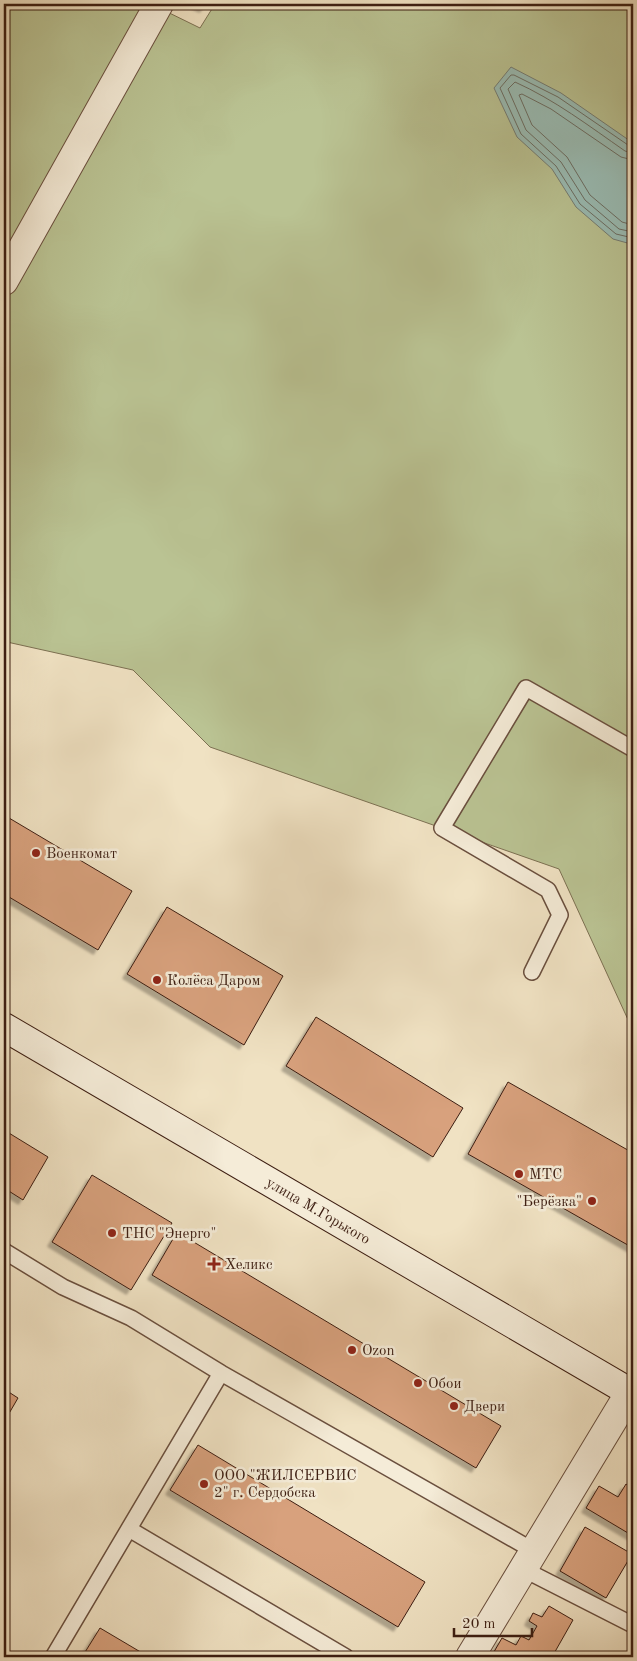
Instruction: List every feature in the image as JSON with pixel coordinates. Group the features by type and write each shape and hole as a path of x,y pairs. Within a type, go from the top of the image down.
{"main road":[{"path":"4,281 159,4"},
{"name":"улица М.Горького","path":"4,1027 632,1393"},
{"path":"470,1657 632,1393"}],"lane":[{"path":"532,972 560,915 548,890 442,828 526,688 633,749"},
{"path":"4,1251 63,1287 131,1318 633,1625"},
{"path":"54,1657 221,1372"},
{"path":"129,1529 346,1657"}],"green space":[{"path":"4,4 151,4 200,28 215,4 633,4 633,1025 630,1024 559,869 210,747 133,670 7,642 4,587"}],"water":[{"path":"511,67 561,93 633,143 633,240 631,244 613,239 576,207 552,169 517,137 494,88"}],"building":[{"path":"195,4 207,4 204,8"},
{"name":"Военкомат","path":"4,815 132,891 98,950 4,894"},
{"path":"167,907 283,976 244,1045 127,974"},
{"path":"316,1017 463,1108 433,1157 286,1066"},
{"name":"\"Берёзка\"","path":"508,1082 633,1153 633,1248 468,1154"},
{"path":"4,1130 48,1157 23,1200 4,1188"},
{"name":"ТНС \"Энерго\"","path":"92,1175 172,1223 131,1290 52,1242"},
{"path":"177,1232 501,1426 476,1468 152,1275"},
{"path":"4,1389 18,1398 4,1422"},
{"path":"198,1445 425,1582 398,1627 170,1490"},
{"path":"626,1484 633,1489 633,1536 586,1508 599,1486 618,1497"},
{"path":"585,1527 632,1554 606,1598 560,1571"},
{"path":"549,1606 573,1620 552,1657 491,1657 502,1638 516,1645 521,1636 529,1640 537,1626 529,1621 533,1613 542,1617"},
{"path":"100,1628 149,1657 82,1657"}],"place":[{"name":"Военкомат","path":"36,853"},
{"name":"Колёса Даром","path":"157,980"},
{"name":"МТС","path":"519,1174"},
{"name":"\"Берёзка\"","path":"592,1201"},
{"name":"ТНС \"Энерго\"","path":"112,1233"},
{"name":"Хеликс","path":"214,1264"},
{"name":"Ozon","path":"352,1350"},
{"name":"Обои","path":"418,1383"},
{"name":"Двери","path":"454,1406"},
{"name":"ООО \"ЖИЛСЕРВИС 2\" г. Сердобска","path":"204,1484"}]}
